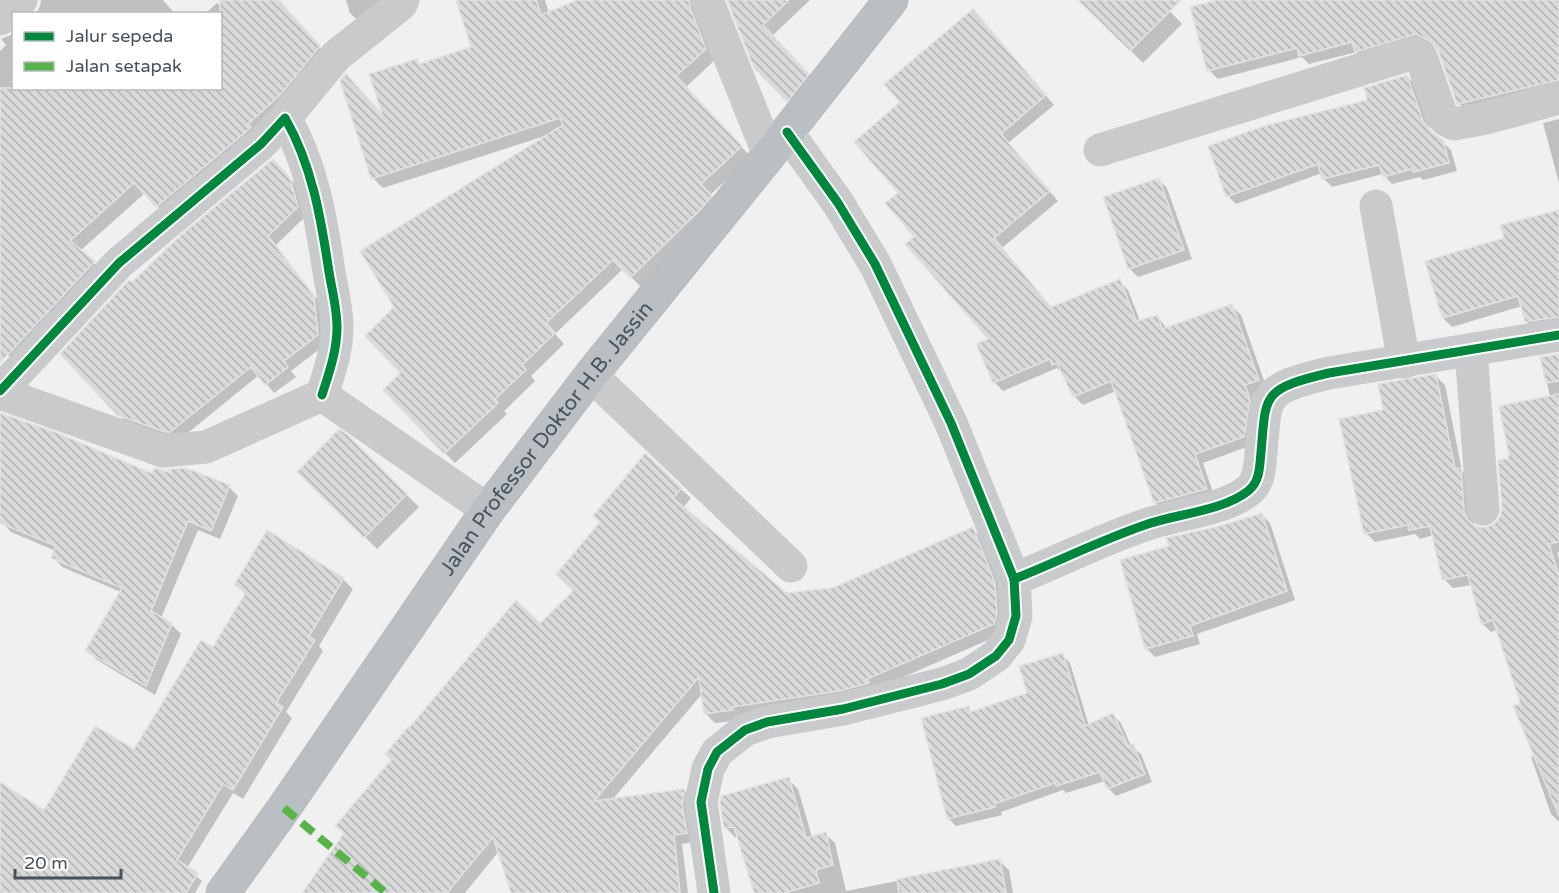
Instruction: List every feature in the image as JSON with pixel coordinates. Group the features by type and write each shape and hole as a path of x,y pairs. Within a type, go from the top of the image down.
{"highway":[{"name":"Jalan Professor Doktor H.B. Jassin","path":"223,893 311,770 488,510 591,375 891,0"}],"street":[{"path":"0,20 21,0"},
{"path":"285,118 297,139 318,203 333,296 337,327 334,356 322,395 206,447 163,452 0,392 119,263 261,144 336,56 403,0"},
{"path":"707,0 778,143 838,203 875,264 951,423 1014,579 1016,616 1009,640 996,656 969,674 942,684 843,709 767,722 745,730 717,752 708,769 701,802 714,893"},
{"path":"1100,150 1414,53 1421,57 1441,114 1454,124 1486,118 1559,98"},
{"path":"1376,206 1404,362"},
{"path":"1014,579 1145,525 1236,500 1250,489 1259,476 1265,407 1271,396 1294,381 1329,373 1559,335"},
{"path":"1471,350 1484,509"},
{"path":"591,375 791,566"},
{"path":"322,395 488,510"}],"building":[{"path":"220,0 279,0 320,46 280,95 248,124 251,127 247,131 156,207 134,183 70,241 95,261 0,363 0,88 12,88 12,90 222,90 222,12 220,12"},
{"path":"456,0 536,0 541,15 577,0 689,0 706,49 676,76 742,146 701,184 712,196 630,278 613,260 546,323 555,333 522,365 526,370 495,399 498,403 444,454 383,390 400,373 365,336 394,307 360,251 563,125 560,118 371,179 340,81 346,74 382,114 369,74 417,59 419,64 471,47"},
{"path":"727,0 789,0 763,25 809,74 787,102 754,68"},
{"path":"1078,0 1181,0 1130,51"},
{"path":"1217,0 1559,0 1559,80 1457,104 1438,50 1430,41 1416,34 1355,52 1352,42 1299,56 1297,48 1207,71 1190,7"},
{"path":"973,9 1046,95 1001,134 1050,191 994,238 1051,307 1120,279 1136,321 1158,315 1162,329 1232,304 1259,380 1245,385 1250,399 1244,437 1195,454 1207,489 1154,503 1111,381 1073,397 1057,363 1052,365 1050,359 993,383 976,344 988,339 905,244 914,237 885,203 898,193 854,142 900,102 884,84"},
{"path":"1407,75 1423,121 1443,140 1449,163 1413,172 1412,169 1383,177 1379,165 1322,179 1318,164 1226,197 1208,146 1264,126 1367,100 1364,88"},
{"path":"273,159 290,178 298,207 268,236 314,296 318,335 284,361 288,367 265,385 251,367 170,432 117,415 60,354 125,284 130,280 132,282 181,235"},
{"path":"1159,178 1184,250 1128,269 1103,197"},
{"path":"1559,210 1559,317 1525,322 1518,296 1442,318 1425,261 1504,238 1500,225"},
{"path":"1559,354 1559,381 1546,383 1540,357"},
{"path":"1436,374 1455,469 1461,468 1464,511 1468,520 1475,526 1484,528 1494,524 1500,517 1502,508 1498,460 1508,458 1509,455 1499,406 1559,394 1559,542 1549,544 1559,576 1559,816 1513,706 1520,703 1493,620 1481,624 1468,575 1442,580 1430,526 1409,530 1408,525 1364,534 1339,419 1383,410 1378,384"},
{"path":"0,413 58,433 151,473 155,468 172,473 168,469 186,468 230,485 211,531 188,521 151,611 172,623 146,686 85,651 122,588 51,558 56,546 0,523"},
{"path":"339,429 349,436 407,494 364,538 297,472"},
{"path":"645,453 682,488 673,498 787,593 832,588 973,527 995,583 997,614 994,624 867,679 869,683 839,691 732,707 733,710 704,714 699,677 594,801 685,789 682,804 687,833 674,835 680,893 511,893 493,837 447,893 302,893 344,833 335,826 391,760 385,754 516,600 540,623 573,591 556,574 600,522 593,516"},
{"path":"1262,513 1287,591 1190,626 1193,636 1145,649 1120,560 1169,546 1166,538 1220,526"},
{"path":"267,530 344,578 309,636 315,640 276,703 283,707 233,790 223,784 177,860 198,873 186,893 0,893 0,782 44,810 95,726 134,749 201,640 213,647 246,592 234,585"},
{"path":"1063,653 1085,726 1113,713 1128,746 1133,744 1145,774 1107,789 1100,772 1056,786 1055,783 994,804 995,807 947,819 921,718 969,706 970,712 1027,693 1019,666"},
{"path":"789,777 806,838 826,832 833,865 816,870 819,883 784,893 754,893 734,827 724,828 721,796"},
{"path":"1000,859 1006,893 899,893 897,879"}],"marked path":[{"path":"284,808 386,893"}],"cycle path":[{"path":"0,391 119,263 261,144 285,118 309,173 323,232 335,306 336,345 322,395"},
{"path":"714,893 701,802 708,769 717,752 745,730 767,722 843,709 942,684 969,674 996,656 1009,640 1016,616 1014,579 951,423 875,264 838,203 787,132"},
{"path":"1014,579 1129,531 1157,521 1212,508 1238,498 1248,491 1254,485 1258,475 1266,409 1270,399 1277,391 1289,385 1329,373 1559,335"}]}
